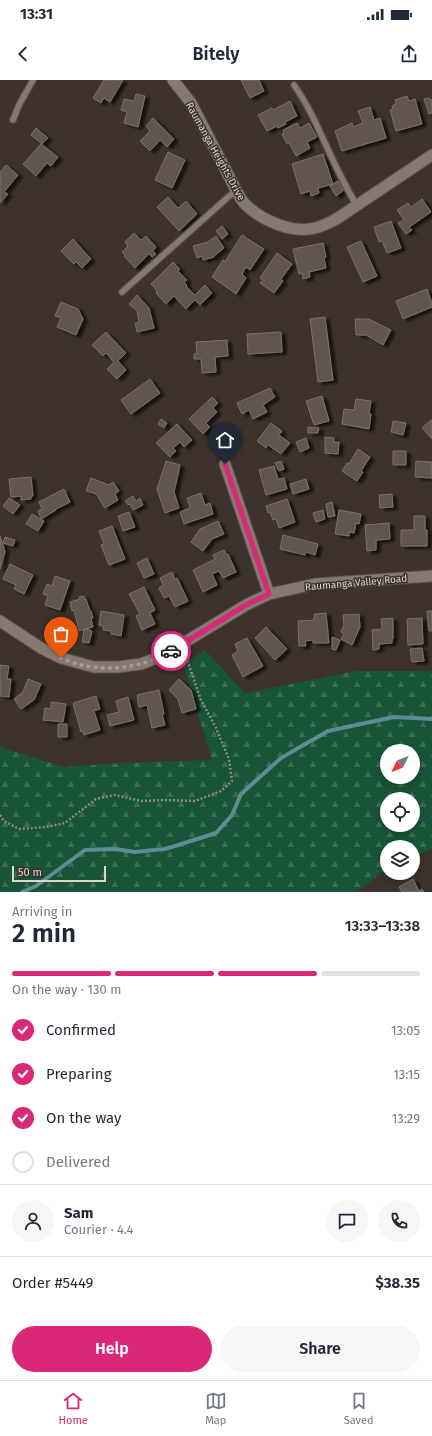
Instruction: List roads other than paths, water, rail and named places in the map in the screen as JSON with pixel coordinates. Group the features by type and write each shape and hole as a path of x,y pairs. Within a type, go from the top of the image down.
{"street":[{"name":"Raumanga Heights Drive","path":"173,80 191,103 236,190 244,202 254,212 270,222 299,229 314,228 324,225 338,218 432,155"},
{"path":"225,464 269,594"},
{"name":"Raumanga Valley Road","path":"0,621 41,648 77,664 94,667 118,667 141,664 162,656 246,605 269,594 315,584 432,576"}],"lane":[{"path":"13,120 19,105 33,80"},
{"path":"294,85 302,96 313,117 330,155 356,206"},
{"path":"122,292 236,190"}],"waterway":[{"path":"22,892 36,886 85,850 115,849 135,852 164,849 216,833 232,815 241,794 281,758 328,731 394,717 432,719"}]}
